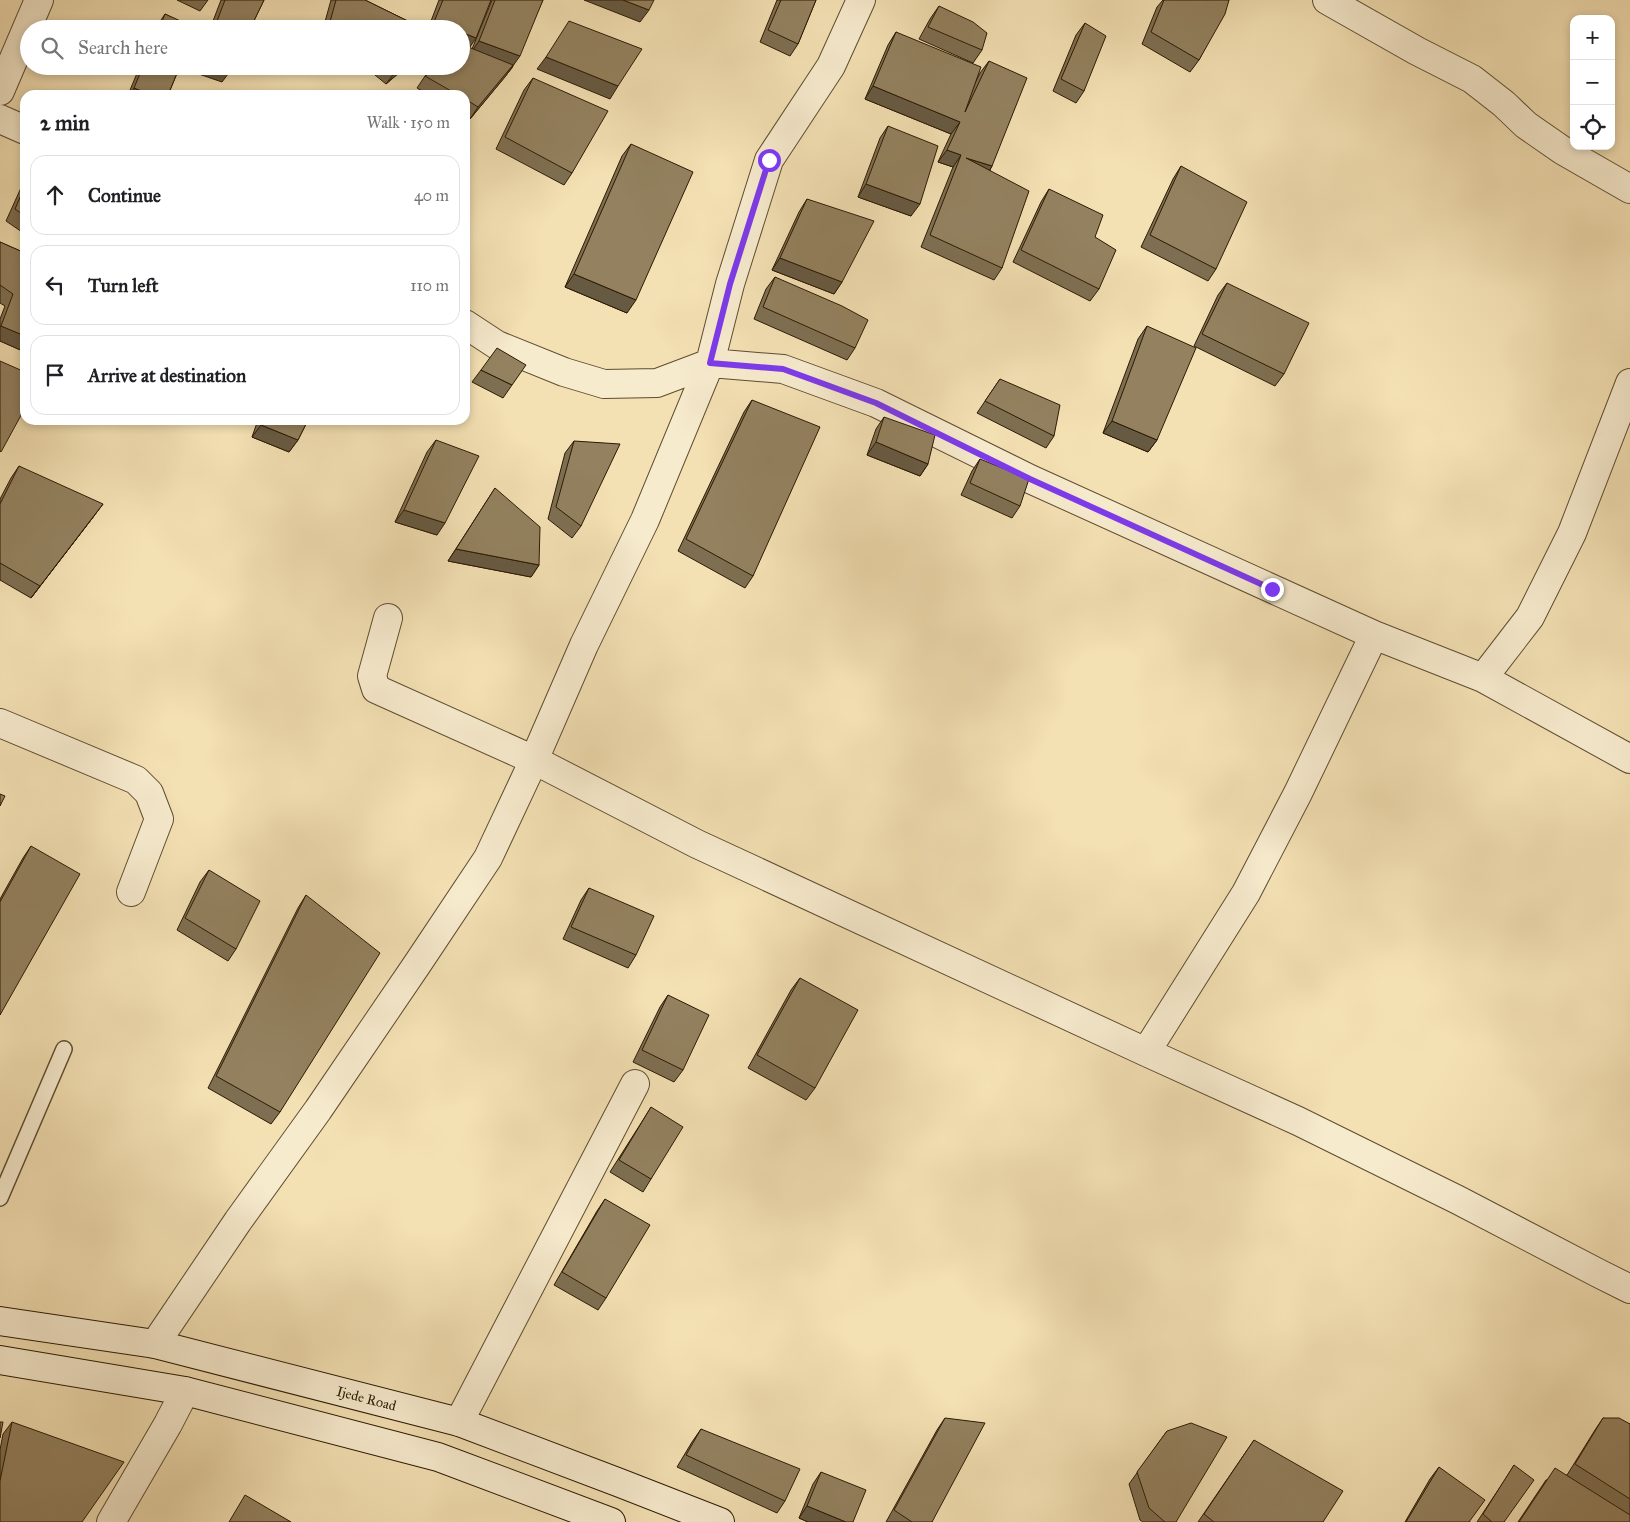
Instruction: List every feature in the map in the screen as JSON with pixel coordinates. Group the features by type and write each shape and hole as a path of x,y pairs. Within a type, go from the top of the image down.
{"street":[{"path":"30,20 39,0"},
{"path":"155,1344 238,1221 335,1085 488,858 534,760 584,645 645,520 710,363 730,284 769,160 831,66 861,0"},
{"path":"1327,0 1417,51 1472,79 1504,104 1526,125 1562,150 1630,189"},
{"path":"0,91 20,44"},
{"path":"0,118 20,128"},
{"path":"470,327 497,345 564,372 604,384 657,383 710,363 783,369 876,403 1030,479 1374,635 1483,678 1630,759"},
{"path":"1483,678 1530,617 1572,533 1630,383"},
{"path":"388,618 372,676 376,688 534,760 696,844 1307,1125 1630,1289"},
{"path":"1146,1052 1246,893 1298,793 1374,635"},
{"path":"0,723 136,780 150,793 159,819 132,892"},
{"path":"459,1422 635,1084"},
{"name":"Ijede Road","path":"0,1320 155,1344 459,1422 620,1482 720,1522"},
{"path":"0,1360 186,1391 438,1457 601,1520"},
{"path":"110,1522 186,1391"}],"lane":[{"path":"0,1198 64,1049"}],"building":[{"path":"225,0 264,0 254,20 217,20"},
{"path":"336,0 365,0 406,20 330,20"},
{"path":"443,0 491,0 476,38 470,36 470,20 435,20"},
{"path":"495,0 543,0 520,56 479,41"},
{"path":"623,0 654,0 649,10"},
{"path":"781,0 816,0 798,44 768,30"},
{"path":"1164,0 1229,0 1225,14 1199,60 1151,32"},
{"path":"939,6 973,22 987,33 982,50 928,27"},
{"path":"165,14 178,20 163,20"},
{"path":"569,21 642,49 618,86 546,57"},
{"path":"1085,23 1106,36 1084,91 1061,79"},
{"path":"896,32 981,67 965,112 989,61 1027,78 992,166 966,158 1029,191 1002,268 930,235 961,155 947,150 960,122 873,86"},
{"path":"470,48 513,65 478,107 470,102 470,90 449,90 425,76 470,75"},
{"path":"139,75 176,75 170,90 139,90 134,88"},
{"path":"533,78 608,111 572,173 505,137"},
{"path":"888,126 938,146 920,204 866,184"},
{"path":"631,144 693,172 636,300 574,274"},
{"path":"1181,166 1247,202 1216,269 1150,235"},
{"path":"1049,189 1103,215 1095,237 1116,250 1099,289 1021,250"},
{"path":"20,198 20,212 15,209"},
{"path":"807,199 874,221 842,282 780,258"},
{"path":"0,242 20,251 20,334 1,326 13,294 0,285"},
{"path":"775,277 842,306 868,320 855,348 763,307"},
{"path":"1227,283 1309,323 1284,374 1202,334"},
{"path":"1147,326 1196,348 1157,440 1112,421"},
{"path":"497,348 526,365 512,385 481,370"},
{"path":"0,361 20,370 20,417 0,451"},
{"path":"1000,379 1060,405 1054,436 985,401"},
{"path":"752,400 820,427 753,576 686,539"},
{"path":"884,417 935,435 928,464 876,442"},
{"path":"261,425 306,425 298,440"},
{"path":"436,440 479,456 445,523 404,510"},
{"path":"574,441 620,444 581,526 556,507"},
{"path":"980,459 1029,479 1020,506 970,483"},
{"path":"19,466 103,504 40,586 0,563 0,504"},
{"path":"495,488 540,527 539,565 456,549"},
{"path":"0,794 5,796 0,806"},
{"path":"31,846 80,874 0,1015 0,902"},
{"path":"209,870 260,901 236,949 185,918"},
{"path":"589,888 654,916 636,955 571,927"},
{"path":"306,895 380,953 280,1112 216,1076"},
{"path":"800,978 858,1010 815,1088 757,1055"},
{"path":"668,995 709,1015 683,1070 642,1050"},
{"path":"651,1107 683,1127 651,1179 619,1160"},
{"path":"605,1199 650,1225 606,1298 562,1272"},
{"path":"945,1418 985,1423 932,1522 912,1522 894,1510"},
{"path":"1603,1418 1619,1418 1630,1424 1630,1499 1575,1464"},
{"path":"0,1422 3,1422 0,1438"},
{"path":"12,1422 124,1462 82,1522 0,1522 0,1481"},
{"path":"1191,1423 1227,1437 1176,1522 1165,1522 1149,1508 1137,1472 1167,1431"},
{"path":"701,1429 800,1469 785,1501 686,1455"},
{"path":"1254,1440 1343,1491 1323,1522 1214,1522 1204,1514"},
{"path":"1514,1465 1534,1480 1504,1522 1492,1522 1483,1514"},
{"path":"1439,1467 1485,1500 1469,1522 1406,1522"},
{"path":"1555,1468 1630,1515 1630,1522 1519,1522"},
{"path":"821,1472 866,1490 853,1522 846,1522 807,1506"},
{"path":"245,1495 291,1522 229,1522"}],"route":[{"path":"769,160 730,284 710,363 783,369 876,403 1030,479 1272,589"}]}
